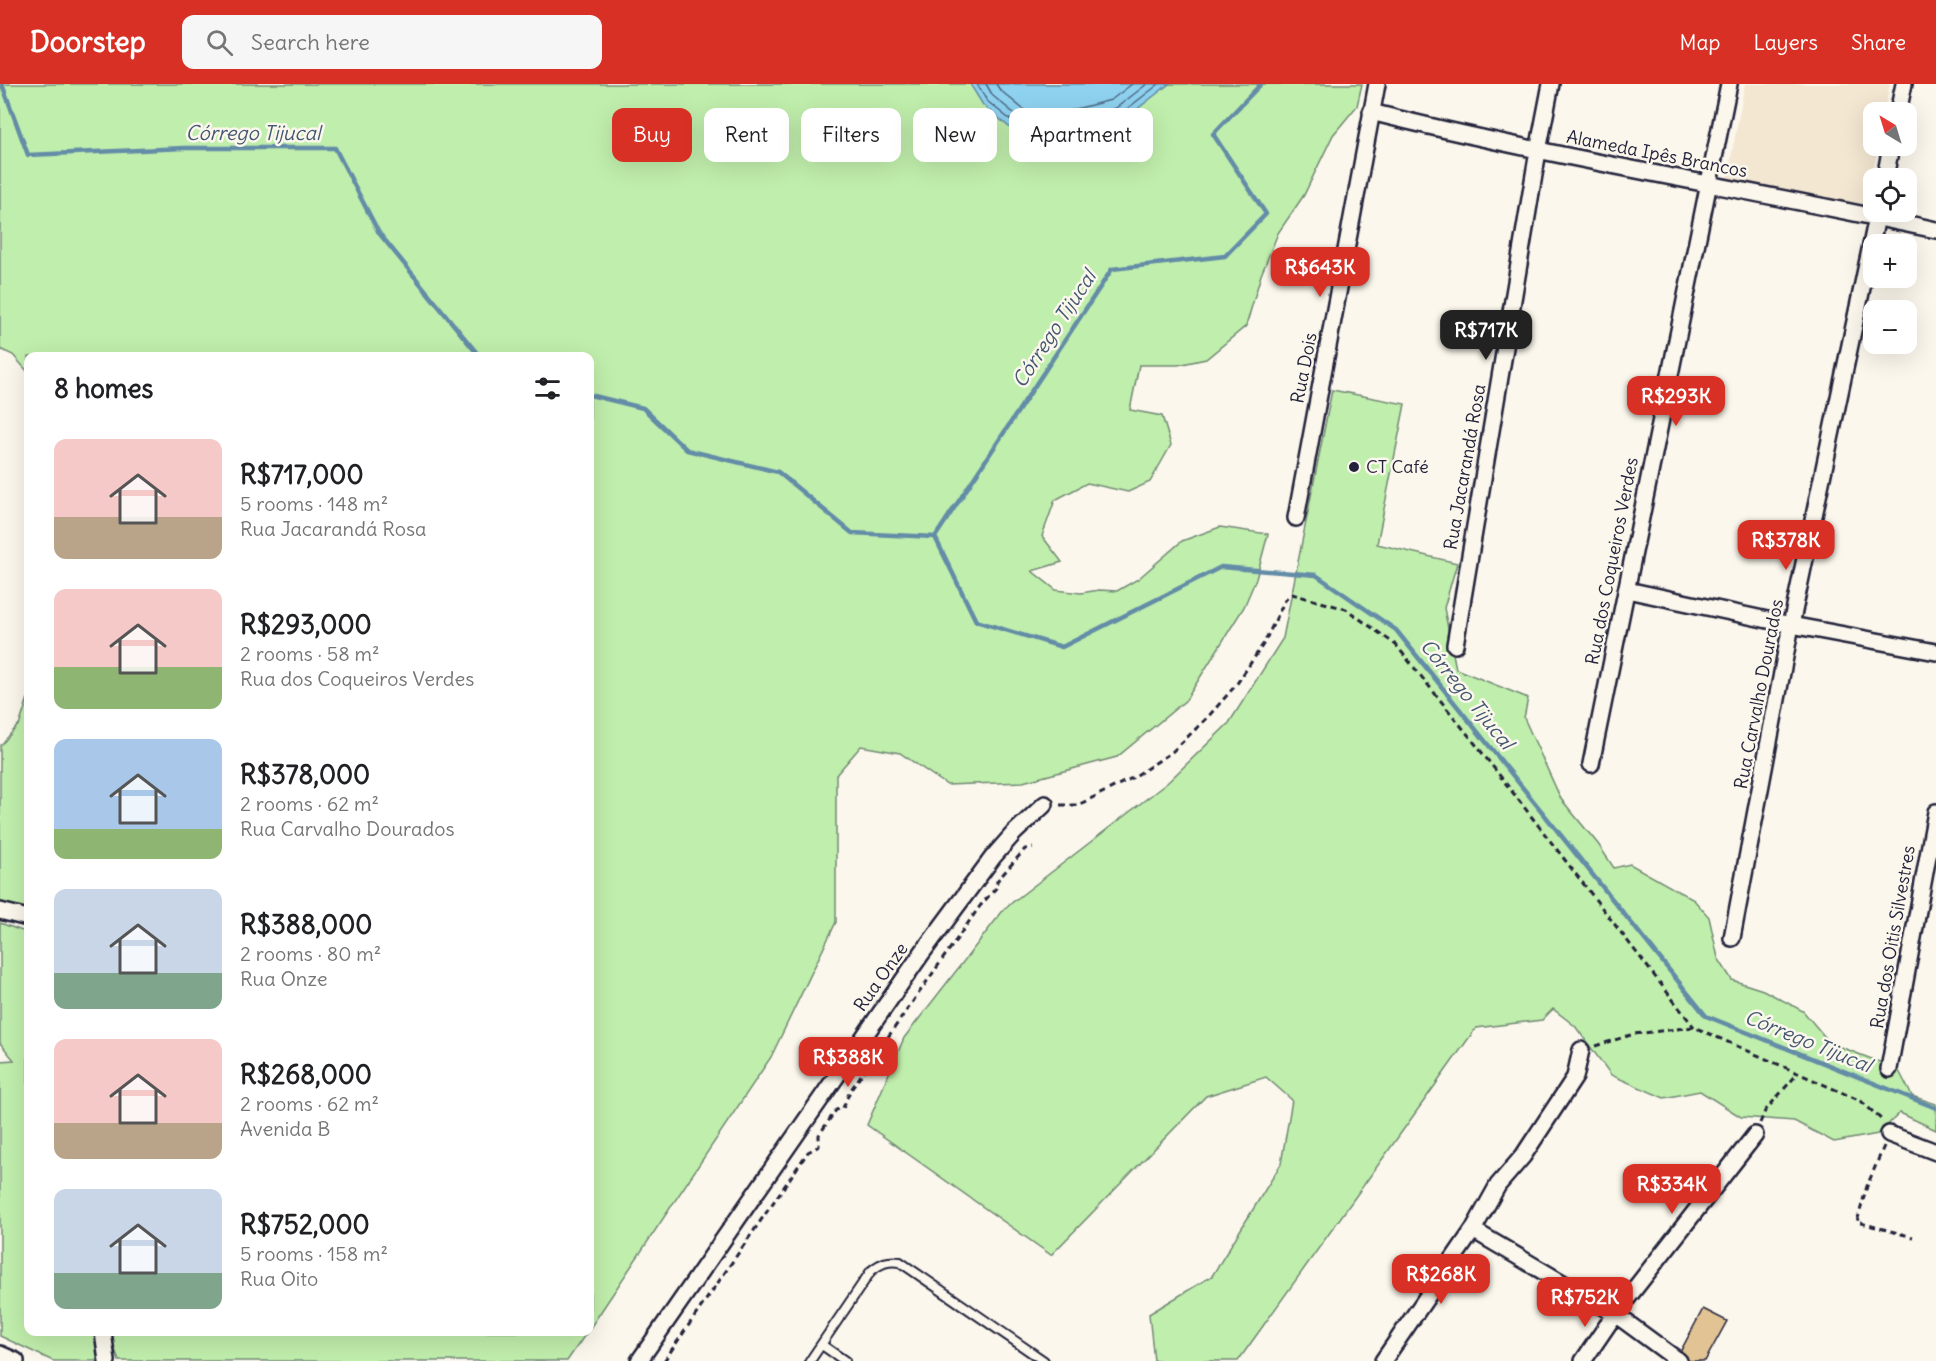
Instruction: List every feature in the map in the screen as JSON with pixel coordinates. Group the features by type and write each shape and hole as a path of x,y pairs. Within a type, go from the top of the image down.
{"street":[{"name":"Rua Dois","path":"1296,518 1377,84"},
{"name":"Rua Jacarandá Rosa","path":"1455,645 1551,84"},
{"name":"Rua dos Coqueiros Verdes","path":"1591,764 1729,84"},
{"path":"1900,102 1904,84"},
{"name":"Alameda Ipês Brancos","path":"1371,112 1538,151 1863,211"},
{"name":"Rua Carvalho Dourados","path":"1732,938 1791,625 1875,222"},
{"name":"Alameda Ipês Brancos","path":"1906,222 1936,230"},
{"path":"1627,590 1791,625 1936,652"},
{"name":"Rua Onze","path":"639,1361 922,953 993,857 1014,833 1045,804"},
{"name":"Rua dos Oitis Silvestres","path":"1889,1069 1936,812"},
{"path":"0,911 24,917"},
{"path":"1383,1361 1473,1230 1498,1185 1523,1156 1575,1077 1581,1050"},
{"path":"1889,1134 1936,1152"},
{"path":"1583,1361 1615,1314 1755,1135"},
{"path":"1473,1230 1615,1314 1679,1361"},
{"path":"104,1336 107,1361"},
{"path":"0,1354 16,1361"}],"lane":[{"path":"810,1361 872,1271 885,1262 892,1261 900,1262 1044,1361"},
{"path":"822,1345 845,1361"}],"path":[{"path":"1045,804 1078,805 1132,778 1172,752 1207,718 1236,685 1264,643 1285,600 1292,594 1346,609 1396,645 1694,1027 1861,1101 1882,1119 1889,1134 1868,1186 1857,1222 1913,1237"},
{"path":"664,1361 808,1152 819,1146 819,1135 825,1126 836,1110 843,1108 850,1092 980,906 996,888 996,881 1025,849 1033,848"},
{"path":"1581,1050 1634,1034 1694,1027"},
{"path":"1755,1135 1765,1111 1798,1073"}],"shaded area":[{"path":"1745,84 1890,84 1886,102 1863,102 1863,156 1876,156 1874,168 1863,168 1863,204 1727,179"}],"green space":[{"path":"0,84 1362,84 1357,106 1333,135 1304,195 1278,233 1261,275 1246,326 1206,359 1178,365 1139,365 1130,410 1162,416 1171,445 1150,482 1128,492 1087,483 1055,500 1042,536 1062,562 1032,571 1056,590 1081,593 1099,590 1117,591 1138,579 1182,541 1220,527 1268,534 1256,579 1244,607 1186,700 1117,757 1023,782 947,785 900,753 861,746 836,775 836,922 771,1057 594,1322 594,352 24,352 24,367 13,355 0,349"},
{"path":"1332,390 1405,404 1377,544 1457,563 1444,608 1456,669 1528,698 1524,718 1561,799 1598,844 1614,868 1630,864 1694,900 1709,917 1718,958 1732,980 1763,990 1803,1011 1830,1043 1898,1069 1912,1096 1936,1104 1936,1130 1900,1113 1878,1134 1834,1142 1794,1121 1741,1117 1700,1091 1664,1098 1611,1075 1575,1026 1553,1009 1542,1020 1476,1028 1238,1361 1154,1361 1149,1314 1212,1276 1281,1164 1292,1100 1266,1077 1206,1096 1051,1255 867,1125 904,1038 1005,908 1167,783 1229,723 1283,638"},
{"path":"24,710 24,910 0,902 0,746 20,723"},
{"path":"0,923 24,932 24,1336 97,1336 100,1361 53,1361 0,1336 0,1061 14,1060 0,1043"},
{"path":"110,1336 584,1336 567,1361 119,1361"}],"water":[{"path":"970,84 1169,84 1139,108 1009,108 1009,127 997,117 997,108 987,108"}],"building":[{"path":"1703,1309 1727,1321 1705,1361 1687,1361 1678,1356"}],"waterway":[{"name":"Córrego Tijucal","path":"2,84 28,155 184,148 335,148 379,233 476,352"},
{"name":"Córrego Tijucal","path":"935,537 1112,269 1225,256 1266,214 1213,134 1261,84"},
{"name":"Córrego Tijucal","path":"594,396 643,408 687,450 778,472 852,533 935,537 976,621 1062,647 1221,567 1316,575 1396,630 1706,1016 1936,1108"}],"place":[{"name":"CT Café","path":"1354,467"}]}
